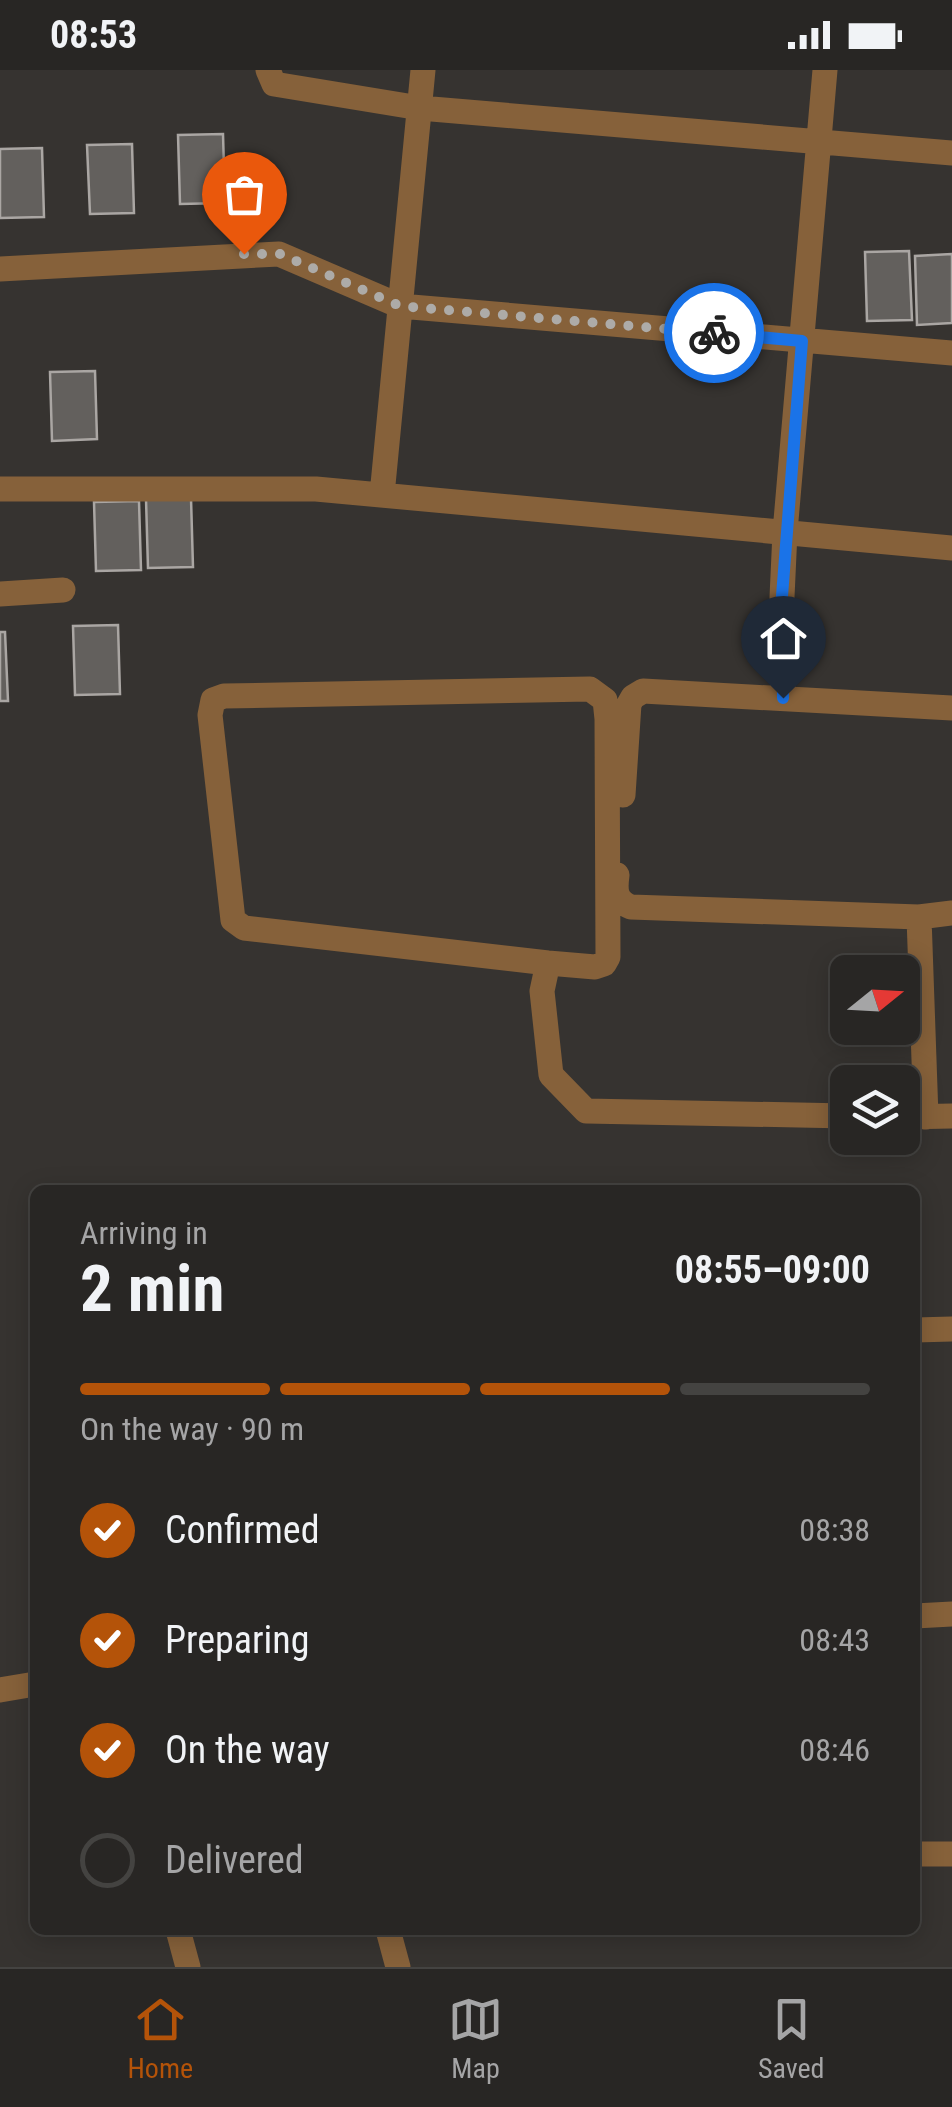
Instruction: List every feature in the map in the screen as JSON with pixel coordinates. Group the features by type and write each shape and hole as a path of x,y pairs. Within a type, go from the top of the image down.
{"street":[{"path":"268,70 274,84 420,108 952,153"},
{"path":"382,495 424,70"},
{"path":"783,698 785,532 825,70"},
{"path":"0,269 280,254 400,306 952,353"},
{"path":"0,488 316,489 952,548"},
{"path":"0,594 63,590"},
{"path":"590,689 604,700 607,719 608,957 604,964 595,967 548,963 244,928 233,920 210,715 213,700 224,696 590,689"},
{"path":"952,708 643,692 633,697 629,704 615,893 631,908 919,916 952,913"},
{"path":"919,916 927,1117"},
{"path":"548,963 542,991 551,1075 586,1111 830,1116"},
{"path":"920,1330 952,1330"},
{"path":"920,1616 952,1614"},
{"path":"0,1690 30,1685"},
{"path":"920,1854 952,1854"},
{"path":"179,1935 188,1967"},
{"path":"389,1935 398,1967"}],"building":[{"path":"223,134 225,203 180,204 178,135"},
{"path":"132,144 134,213 90,214 87,145"},
{"path":"42,148 44,217 0,218 0,149"},
{"path":"909,251 912,320 867,321 865,252"},
{"path":"952,254 952,323 917,325 915,256"},
{"path":"95,371 97,439 52,441 50,372"},
{"path":"191,498 193,567 148,568 146,499"},
{"path":"139,501 141,570 96,571 94,502"},
{"path":"118,625 120,694 75,695 73,626"},
{"path":"0,632 5,632 8,701 0,701"}],"way so far":[{"path":"244,254 280,254 400,306 714,333"}],"route":[{"path":"714,333 802,341 785,532 783,698"}]}
